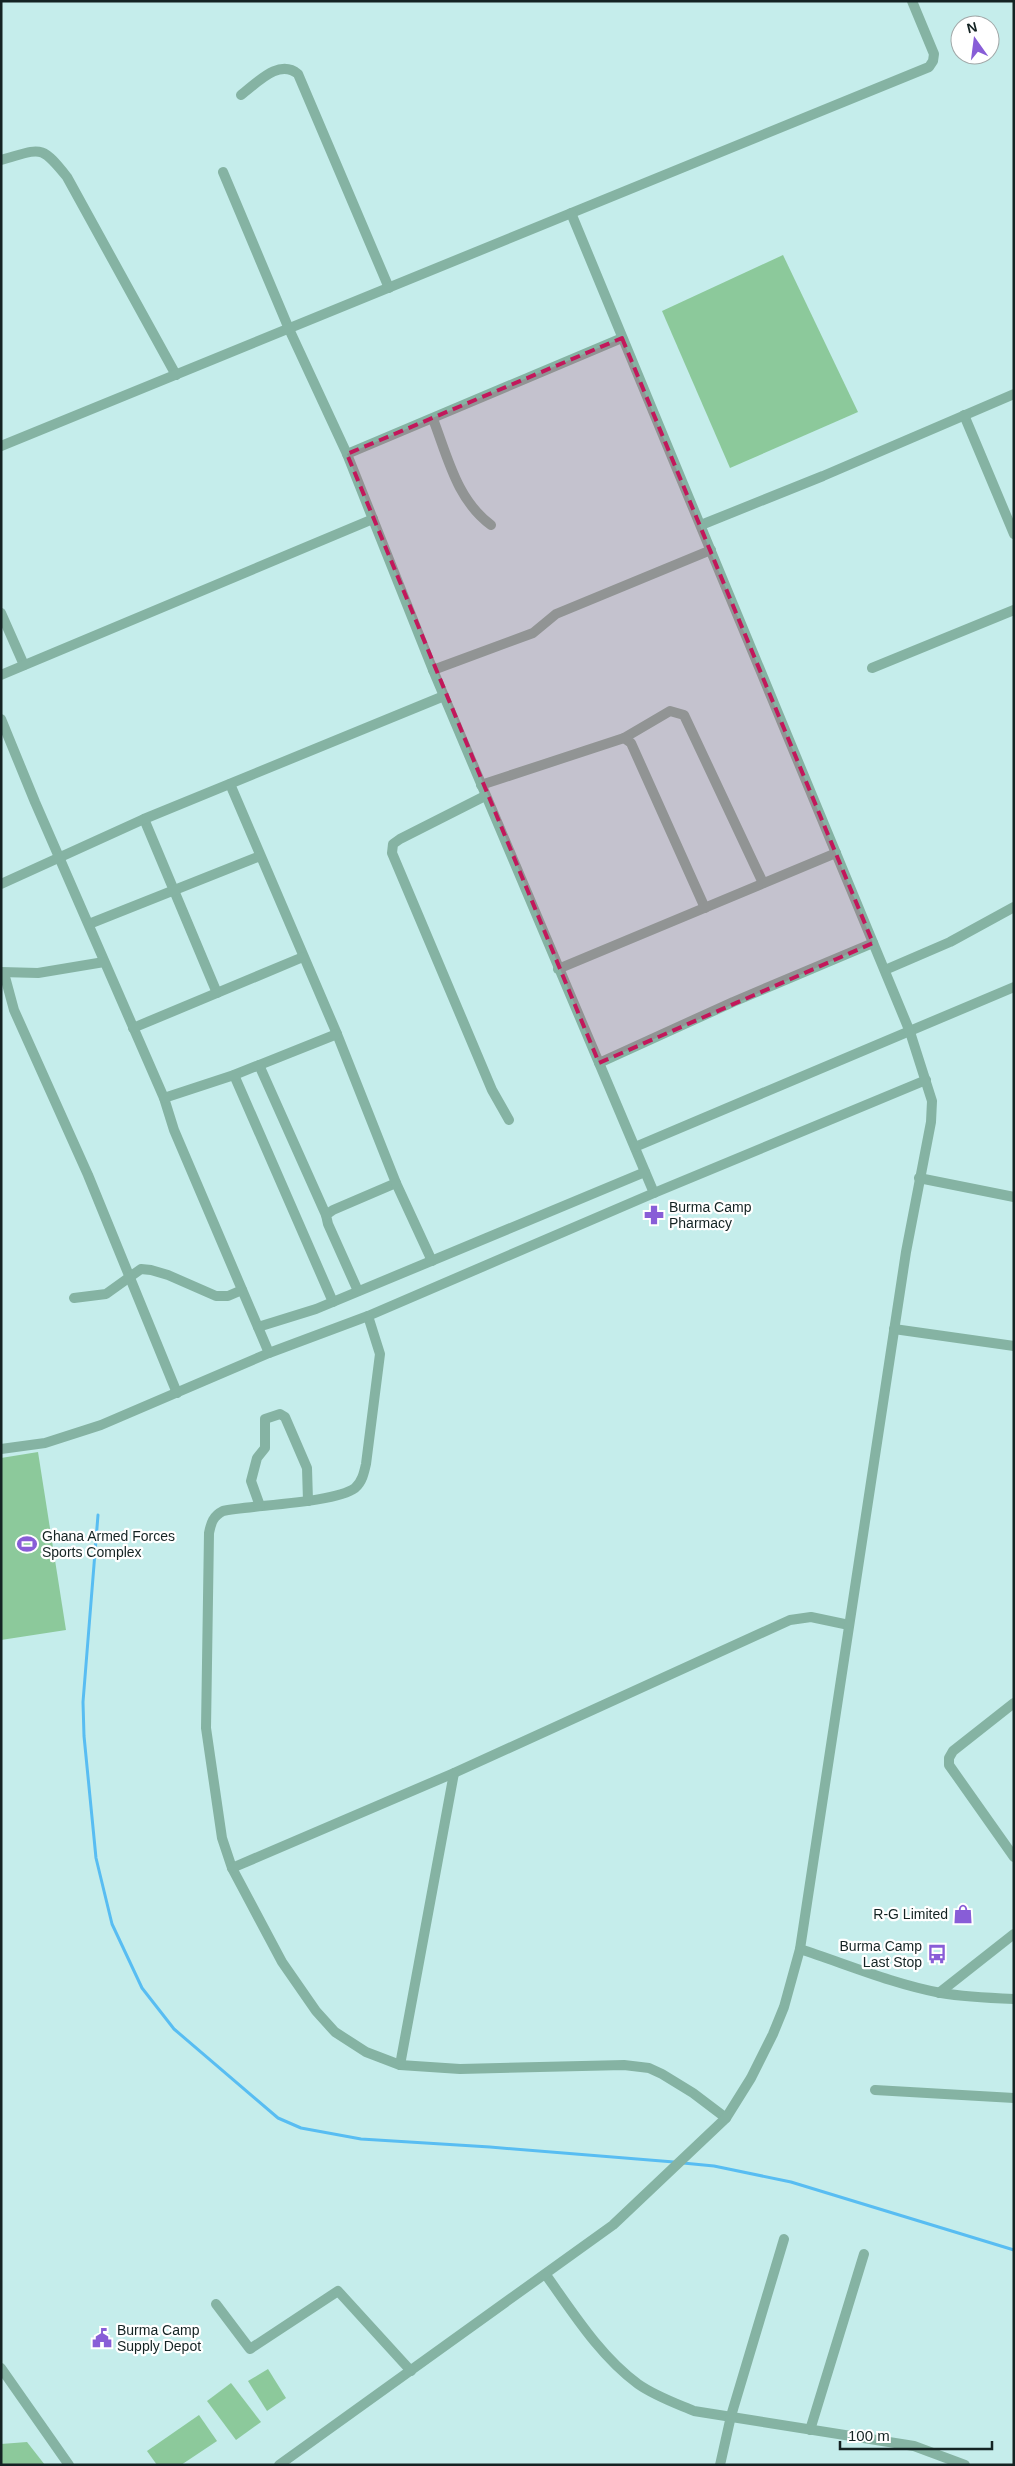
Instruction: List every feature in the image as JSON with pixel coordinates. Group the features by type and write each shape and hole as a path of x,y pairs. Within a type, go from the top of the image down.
{"street":[{"path":"1,446 929,67 934,54 912,1"},
{"path":"241,95 282,67 290,68 298,74 389,288"},
{"path":"1,160 36,151 49,155 66,177 176,375"},
{"path":"223,172 289,329 347,454 485,796 654,1193"},
{"path":"279,2465 546,2275 613,2225 726,2118 751,2078 773,2034 784,2007 800,1948 894,1329 919,1178 931,1122 932,1101 910,1032 571,213"},
{"path":"347,454 622,338"},
{"path":"701,525 1014,394"},
{"path":"964,415 1014,534"},
{"path":"433,419 453,475 468,503 476,514 491,525"},
{"path":"1,675 373,518"},
{"path":"433,670 533,633 556,614 711,550"},
{"path":"872,668 1014,610"},
{"path":"1,613 24,665"},
{"path":"1,884 144,819 444,696"},
{"path":"481,785 624,738 670,711 684,715 763,883"},
{"path":"1,719 35,802 164,1098 174,1130 269,1353"},
{"path":"624,738 631,742 705,908"},
{"path":"230,784 337,1034 396,1183 432,1261"},
{"path":"485,796 400,839 393,844 392,853 492,1090 509,1120"},
{"path":"144,819 217,992"},
{"path":"558,969 836,853"},
{"path":"89,924 260,856"},
{"path":"885,970 968,934 1014,908"},
{"path":"599,1063 733,1002 873,943"},
{"path":"133,1028 303,957"},
{"path":"104,962 38,973 3,972 14,1010 88,1175 177,1393"},
{"path":"635,1147 1014,988"},
{"path":"164,1098 234,1075 337,1034"},
{"path":"259,1065 358,1291"},
{"path":"234,1075 333,1302"},
{"path":"1,1449 45,1443 101,1425 269,1353 368,1316 654,1193 926,1080"},
{"path":"258,1327 333,1302 645,1172"},
{"path":"919,1178 1014,1197"},
{"path":"326,1215 333,1210 396,1183"},
{"path":"74,1298 106,1294 140,1269 151,1270 223,1297 242,1290"},
{"path":"368,1316 380,1354 363,1478 356,1487 345,1493 308,1500 228,1510 216,1515 211,1522 209,1534 206,1728 222,1838 232,1868 282,1962 316,2011 336,2032 366,2052 400,2065 460,2069 624,2065 648,2068 693,2092 726,2118"},
{"path":"894,1329 1014,1346"},
{"path":"260,1506 252,1489 251,1475 259,1454 265,1448 265,1420 280,1414 286,1417 305,1461 308,1500"},
{"path":"232,1868 454,1773 790,1620 811,1617 849,1625"},
{"path":"1014,1703 953,1751 949,1758 949,1765 1014,1856"},
{"path":"400,2065 454,1773"},
{"path":"939,1992 1014,1934"},
{"path":"800,1948 905,1984 972,1998 1014,1999"},
{"path":"874,2090 1014,2098"},
{"path":"720,2465 731,2416 784,2239"},
{"path":"810,2430 864,2254"},
{"path":"546,2275 597,2344 638,2383 663,2398 694,2411 914,2446 965,2465"},
{"path":"216,2304 250,2349 338,2292 411,2370"},
{"path":"1,2368 69,2465"}],"highlighted area":[{"path":"622,338 873,943 599,1063 347,454"}],"green space":[{"path":"783,255 858,412 730,468 662,311"},
{"name":"Ghana Armed Forces Sports Complex","path":"38,1452 66,1630 1,1640 1,1458"},
{"path":"268,2369 286,2398 267,2411 248,2381"},
{"path":"231,2383 261,2422 236,2440 207,2401"},
{"path":"199,2415 217,2441 181,2465 157,2465 147,2451"},
{"path":"27,2442 45,2465 1,2465 1,2444"}],"waterway":[{"path":"98,1515 83,1702 84,1736 96,1858 112,1924 142,1988 174,2029 278,2118 301,2128 361,2139 674,2162"},
{"path":"683,2163 714,2166 791,2182 1014,2250"}],"place":[{"name":"Burma Camp Pharmacy","path":"654,1215"},
{"name":"Ghana Armed Forces Sports Complex","path":"27,1544"},
{"name":"R-G Limited","path":"963,1914"},
{"name":"Burma Camp Last Stop","path":"937,1954"},
{"name":"Burma Camp Supply Depot","path":"102,2338"}]}
